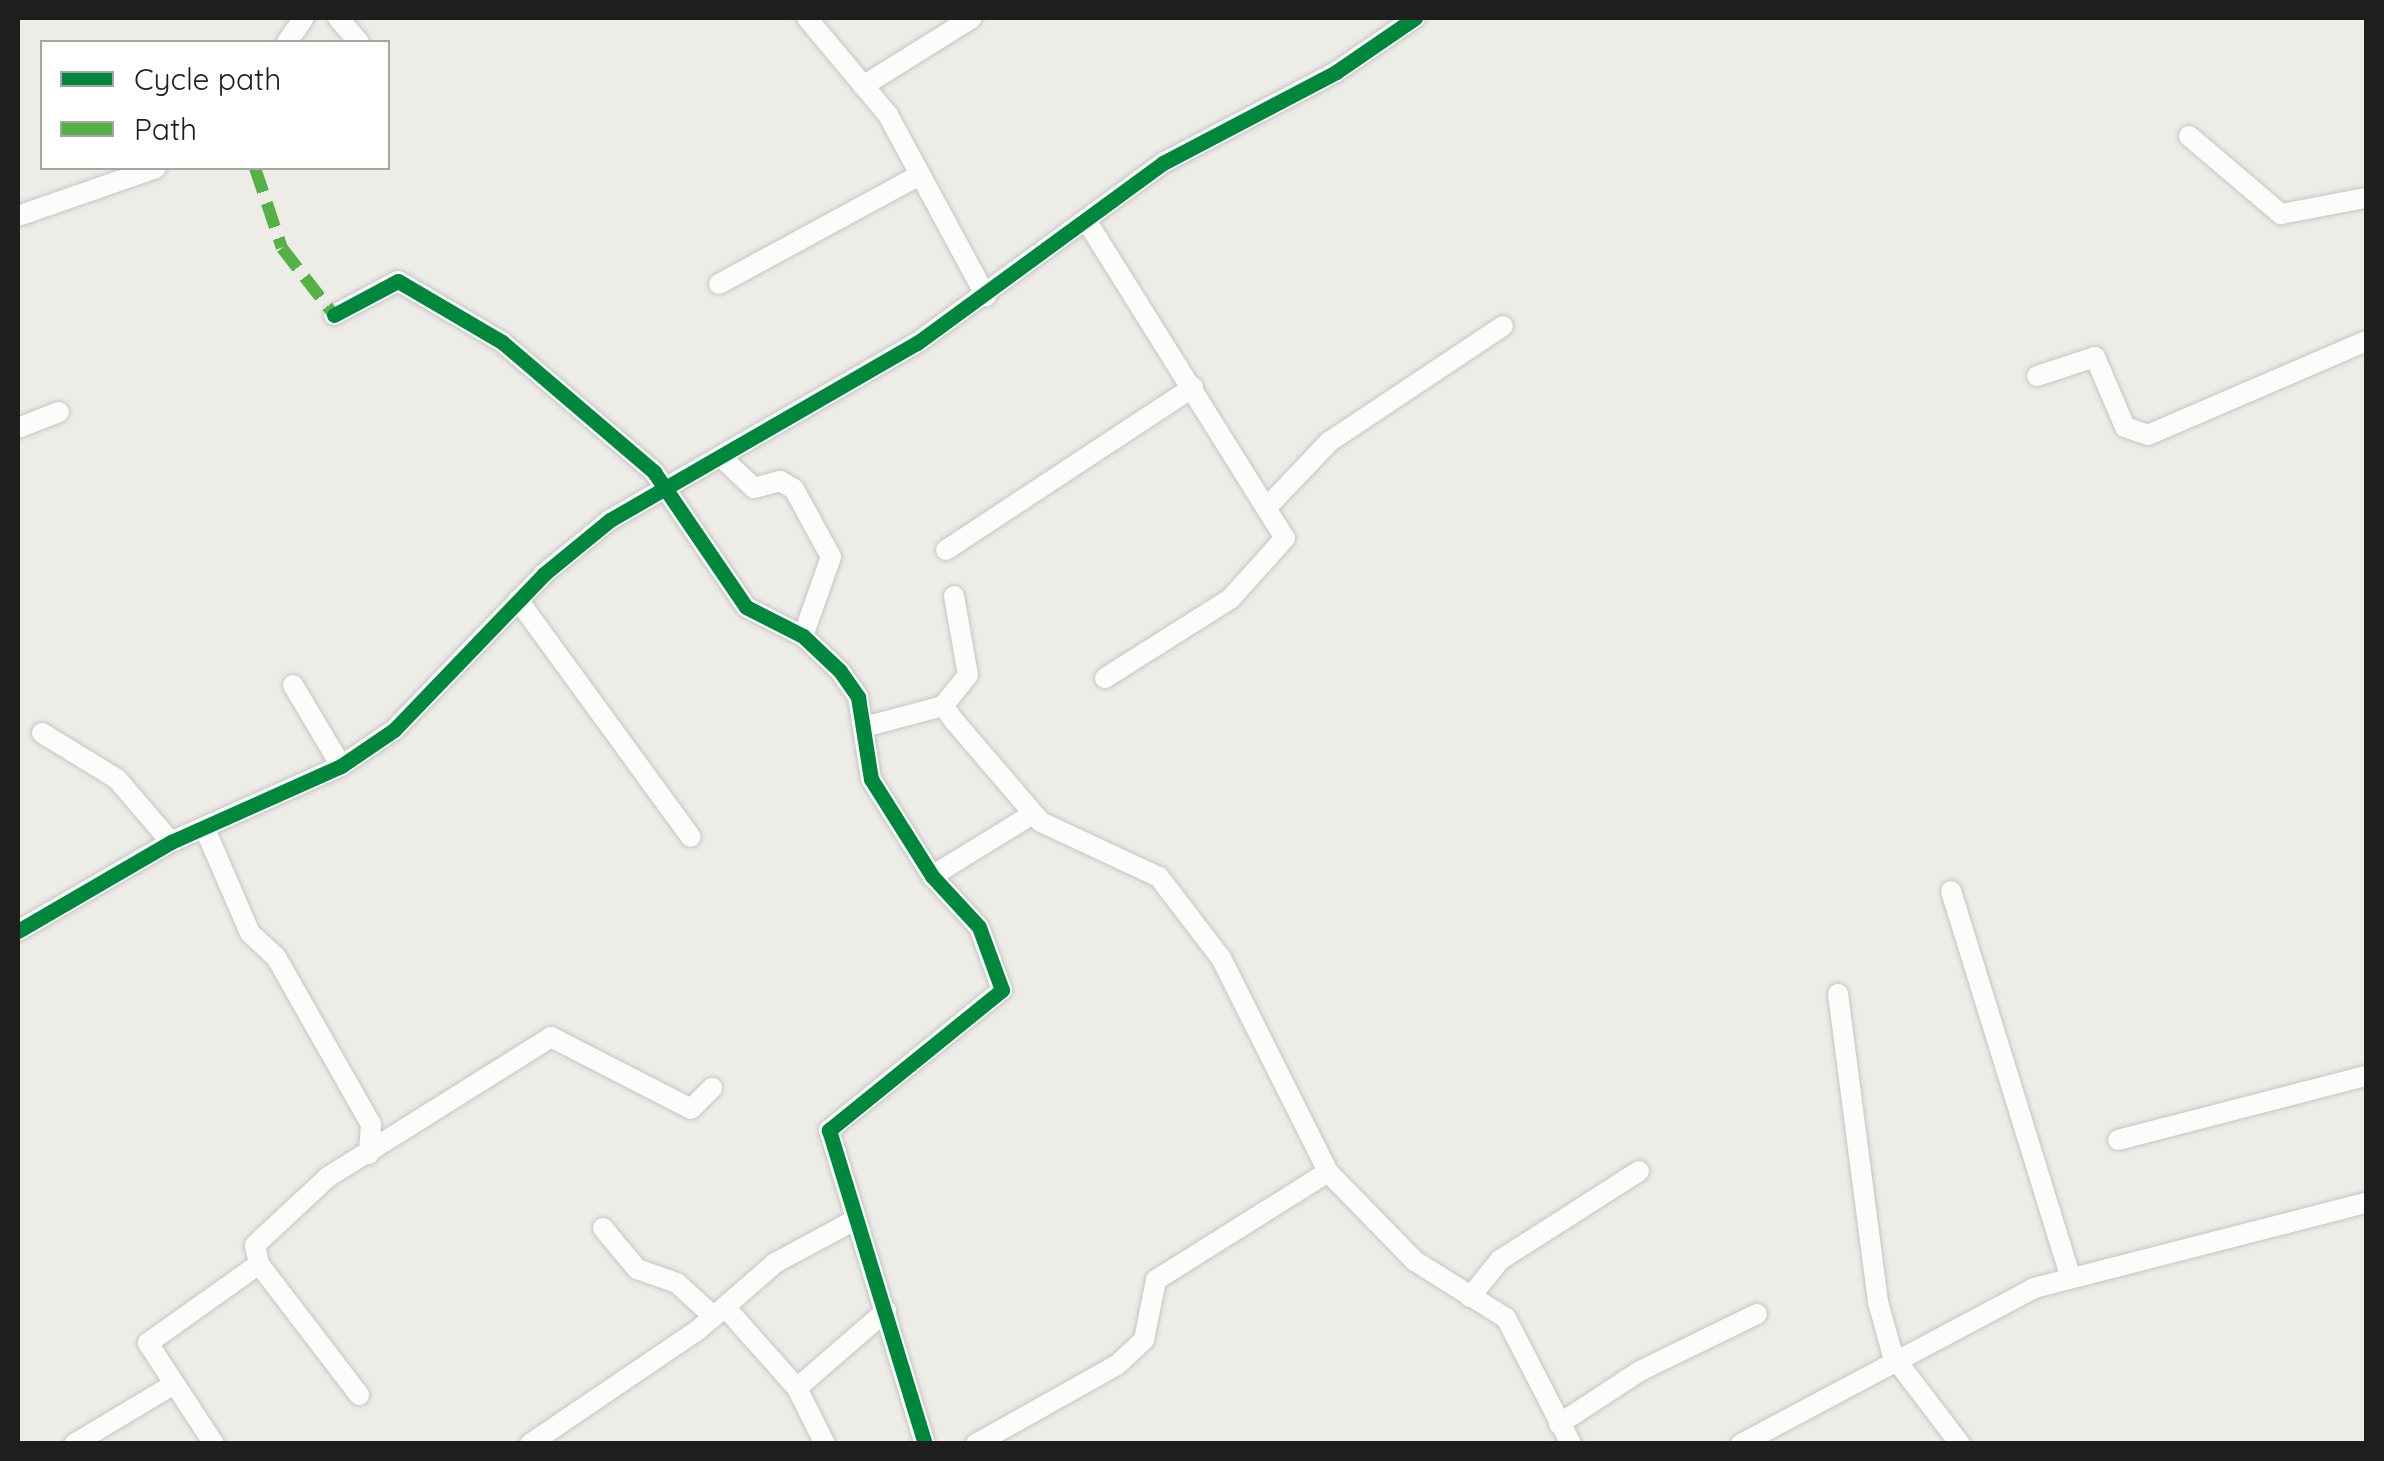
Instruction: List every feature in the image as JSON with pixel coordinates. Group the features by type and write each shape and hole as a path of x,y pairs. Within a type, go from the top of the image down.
{"street":[{"path":"288,40 304,18"},
{"path":"338,18 357,40"},
{"path":"807,18 864,86 920,175 986,296"},
{"path":"864,86 972,18"},
{"path":"18,931 171,842 342,766 420,707 518,600 599,528 722,458 986,296 1177,154 1336,72 1415,18"},
{"path":"2188,136 2280,214 2366,198"},
{"path":"18,216 150,170"},
{"path":"719,284 920,175"},
{"path":"1086,220 1270,504 1284,538 1261,570 1105,678"},
{"path":"334,315 398,281 526,360 669,488 746,607 803,636 858,697 871,779 932,876 970,914 1005,982 832,1124 855,1220 925,1444"},
{"path":"1270,504 1329,442 1503,326"},
{"path":"2037,376 2095,357 2125,427 2148,435 2366,341"},
{"path":"946,550 1193,387"},
{"path":"18,428 59,412"},
{"path":"722,458 754,488 780,481 794,489 831,557 803,636"},
{"path":"864,727 943,706 968,675 954,596"},
{"path":"518,600 691,837"},
{"path":"293,685 342,766"},
{"path":"943,706 1031,815 1159,877 1222,958 1328,1172 1414,1262 1506,1318 1571,1444"},
{"path":"42,732 116,778 171,842"},
{"path":"932,876 1031,815"},
{"path":"205,829 250,933 276,957 372,1124 369,1154"},
{"path":"1951,891 2070,1276"},
{"path":"1838,994 1875,1287 1893,1356 1960,1444"},
{"path":"359,1395 258,1264 252,1250 264,1234 369,1154 551,1037 691,1109 712,1088"},
{"path":"2118,1140 2366,1076"},
{"path":"1470,1297 1500,1260 1639,1171"},
{"path":"985,1441 1117,1366 1144,1340 1156,1280 1328,1172"},
{"path":"1755,1440 1893,1356 2070,1276 2366,1203"},
{"path":"530,1444 720,1312 775,1262 855,1220"},
{"path":"603,1228 637,1270 677,1284 720,1312 798,1388 825,1444"},
{"path":"214,1444 171,1386 148,1344 258,1264"},
{"path":"798,1388 886,1311"},
{"path":"1559,1424 1640,1371 1756,1314"},
{"path":"74,1444 171,1386"}],"marked path":[{"path":"256,170 282,248 334,315"}],"cycle path":[{"path":"18,931 171,842 341,766 394,730 544,574 610,520 917,343 1163,163 1336,72 1415,18"},
{"path":"334,315 398,281 502,342 654,472 746,607 803,636 840,671 858,697 871,779 932,876 979,927 1002,990 829,1130 925,1444"}]}
